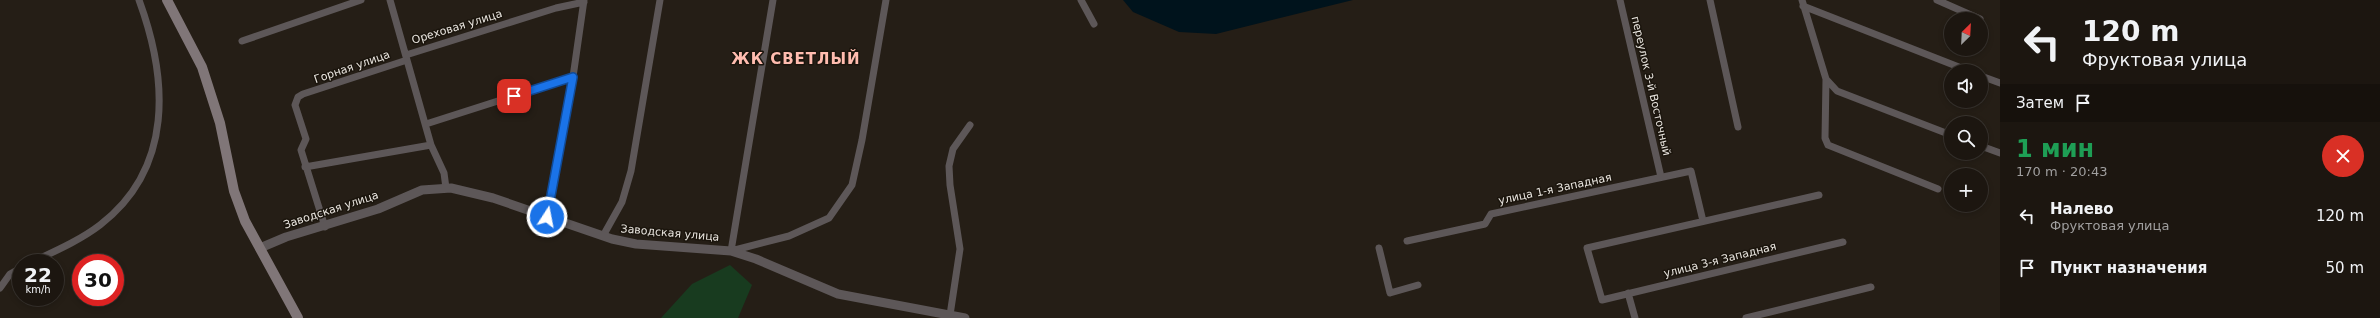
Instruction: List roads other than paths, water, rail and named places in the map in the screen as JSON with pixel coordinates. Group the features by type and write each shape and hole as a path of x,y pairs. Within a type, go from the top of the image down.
{"main road":[{"path":"167,0 202,67 212,96 234,191 245,221 298,318"}],"street":[{"path":"46,254 99,225 127,200 147,167 156,138 160,84 150,32 139,0"},
{"path":"242,41 362,0"},
{"path":"390,0 431,145 444,173 446,188"},
{"path":"603,236 622,202 629,178 660,0"},
{"path":"773,0 731,251 790,236 829,218 854,180 886,0"},
{"path":"1081,0 1094,24"},
{"name":"переулок 3-й Восточный","path":"1620,0 1661,177"},
{"path":"1710,0 1738,127"},
{"path":"1937,0 1965,12"},
{"path":"547,217 573,77 584,1"},
{"name":"Ореховая улица","path":"406,57 556,8 584,1"},
{"path":"1803,3 1952,64"},
{"path":"1803,3 1826,79 1826,138 1828,145 1938,189"},
{"name":"Горная улица","path":"305,167 301,150 306,139 295,105 298,97 406,57"},
{"path":"426,124 573,77"},
{"path":"1826,79 1837,91 1944,132"},
{"path":"1988,79 2000,83"},
{"path":"950,315 960,249 950,186 949,166 953,149 970,125"},
{"path":"325,227 305,167 431,145"},
{"path":"1988,149 2000,153"},
{"name":"улица 1-я Западная","path":"1407,241 1485,224 1490,214 1691,171 1703,221"},
{"name":"Заводская улица","path":"260,248 286,237 325,227 378,209 422,190 446,188 493,198 603,236 636,244 731,251 756,259 838,294 965,318"},
{"path":"1703,221 1819,195"},
{"name":"улица 3-я Западная","path":"1703,221 1588,248 1602,300 1843,242"},
{"path":"1379,248 1390,293 1418,285"},
{"path":"0,288 12,273"},
{"path":"1746,318 1871,287"},
{"path":"1628,293 1634,318"}],"water":[{"path":"1123,0 1353,0 1216,34 1179,32 1133,12"}],"district":[{"name":"ЖК СВЕТЛЫЙ","path":"796,59"}]}
